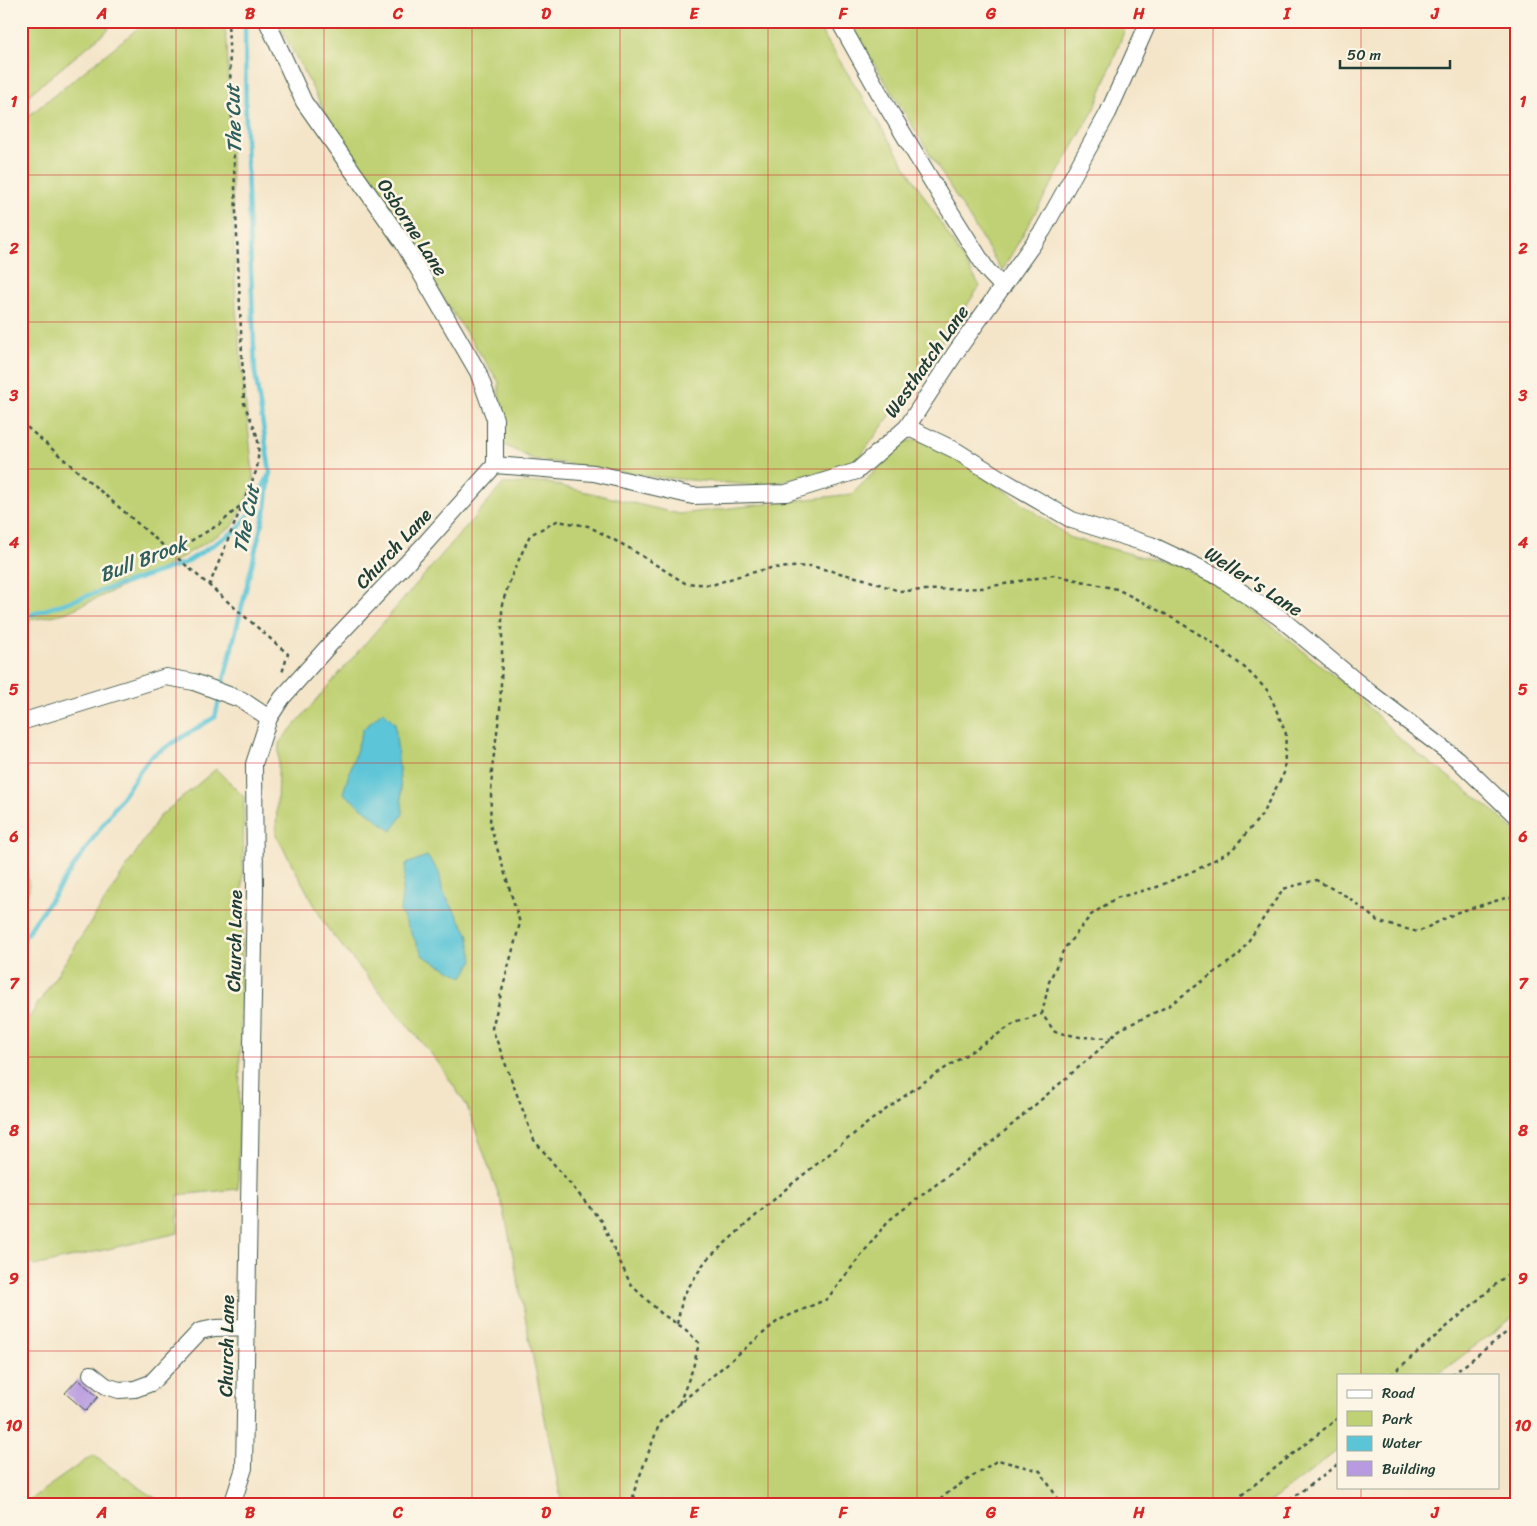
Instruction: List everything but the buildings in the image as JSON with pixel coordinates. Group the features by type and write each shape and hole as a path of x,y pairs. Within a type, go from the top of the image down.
{"street":[{"name":"Osborne Lane","path":"267,21 304,102 402,241 478,372 495,419 495,464"},
{"path":"839,21 987,270 1003,286"},
{"name":"Westhatch Lane","path":"495,464 594,473 694,496 786,493 857,471 907,427 956,352 1043,230 1098,130 1149,21"},
{"name":"Weller's Lane","path":"907,427 955,450 1072,520 1151,544 1219,577 1279,617 1369,692 1457,759 1516,816"},
{"name":"Church Lane","path":"232,1505 244,1468 255,899 254,764 269,718 304,672 422,547 495,464"},
{"path":"21,722 166,677 194,682 242,700 269,718"},
{"path":"91,1374 106,1386 119,1390 135,1389 151,1382 200,1332 214,1328 247,1327"}],"path":[{"path":"209,586 257,469 259,448 256,432 246,412 244,403 228,21"},
{"path":"21,422 288,654 281,678"},
{"path":"170,553 220,524 243,502"},
{"path":"679,1404 693,1368 700,1343 678,1324 662,1314 631,1285 601,1221 534,1140 492,1028 520,923 490,825 492,769 500,701 502,604 512,575 530,536 557,521 588,526 685,582 712,585 771,568 811,566 864,579 899,591 982,588 1054,575 1118,589 1169,616 1210,641 1245,668 1269,692 1286,734 1284,773 1261,816 1232,850 1202,867 1157,887 1116,898 1091,915 1064,950 1049,982 1042,1014 1055,1032 1080,1037 1111,1038"},
{"path":"630,1505 660,1422 679,1404 779,1320 827,1299 888,1221 992,1142 1119,1030 1168,1006 1239,955 1283,889 1316,880 1348,897 1378,922 1418,932 1458,912 1509,897 1516,899"},
{"path":"678,1324 683,1296 706,1260 787,1188 870,1121 924,1082 1015,1023 1042,1014"},
{"path":"1392,1374 1516,1267"},
{"path":"1453,1374 1516,1325"},
{"path":"1228,1505 1337,1419"},
{"path":"934,1505 950,1491 998,1460 1040,1471 1062,1505"},
{"path":"1283,1505 1337,1465"},
{"path":"633,1494 639,1505"}],"green space":[{"path":"21,21 104,21 109,29 21,101"},
{"path":"147,21 223,21 227,41 236,310 254,484 233,526 167,566 65,613 21,622 21,122"},
{"path":"277,21 815,21 980,286 919,376 854,465 763,486 655,477 533,459 500,443 499,382 346,152"},
{"path":"848,21 1128,21 1095,108 1002,271"},
{"path":"925,438 1007,492 1071,538 1184,568 1205,579 1248,607 1353,691 1404,743 1495,812 1516,833 1516,1315 1438,1374 1337,1374 1337,1451 1266,1505 562,1505 504,1210 467,1106 437,1061 327,928 276,835 279,743 503,484 544,482 679,514 852,494 905,442"},
{"path":"216,769 244,797 238,1189 178,1195 178,1233 34,1266 21,1254 21,1030 159,817"},
{"path":"21,810 29,890 21,904"},
{"path":"93,1455 165,1505 22,1505"}],"water":[{"path":"383,711 395,723 403,814 392,831 343,793 363,729"},
{"path":"427,856 439,872 443,892 468,933 473,960 463,977 423,956 400,911 406,864"}],"waterway":[{"name":"The Cut","path":"222,688 266,507 270,472 255,372 246,143 245,21"},
{"name":"Bull Brook","path":"21,618 185,563 238,529 252,510 268,476"},
{"name":"The Cut","path":"21,942 150,757 215,717 220,696"}]}
